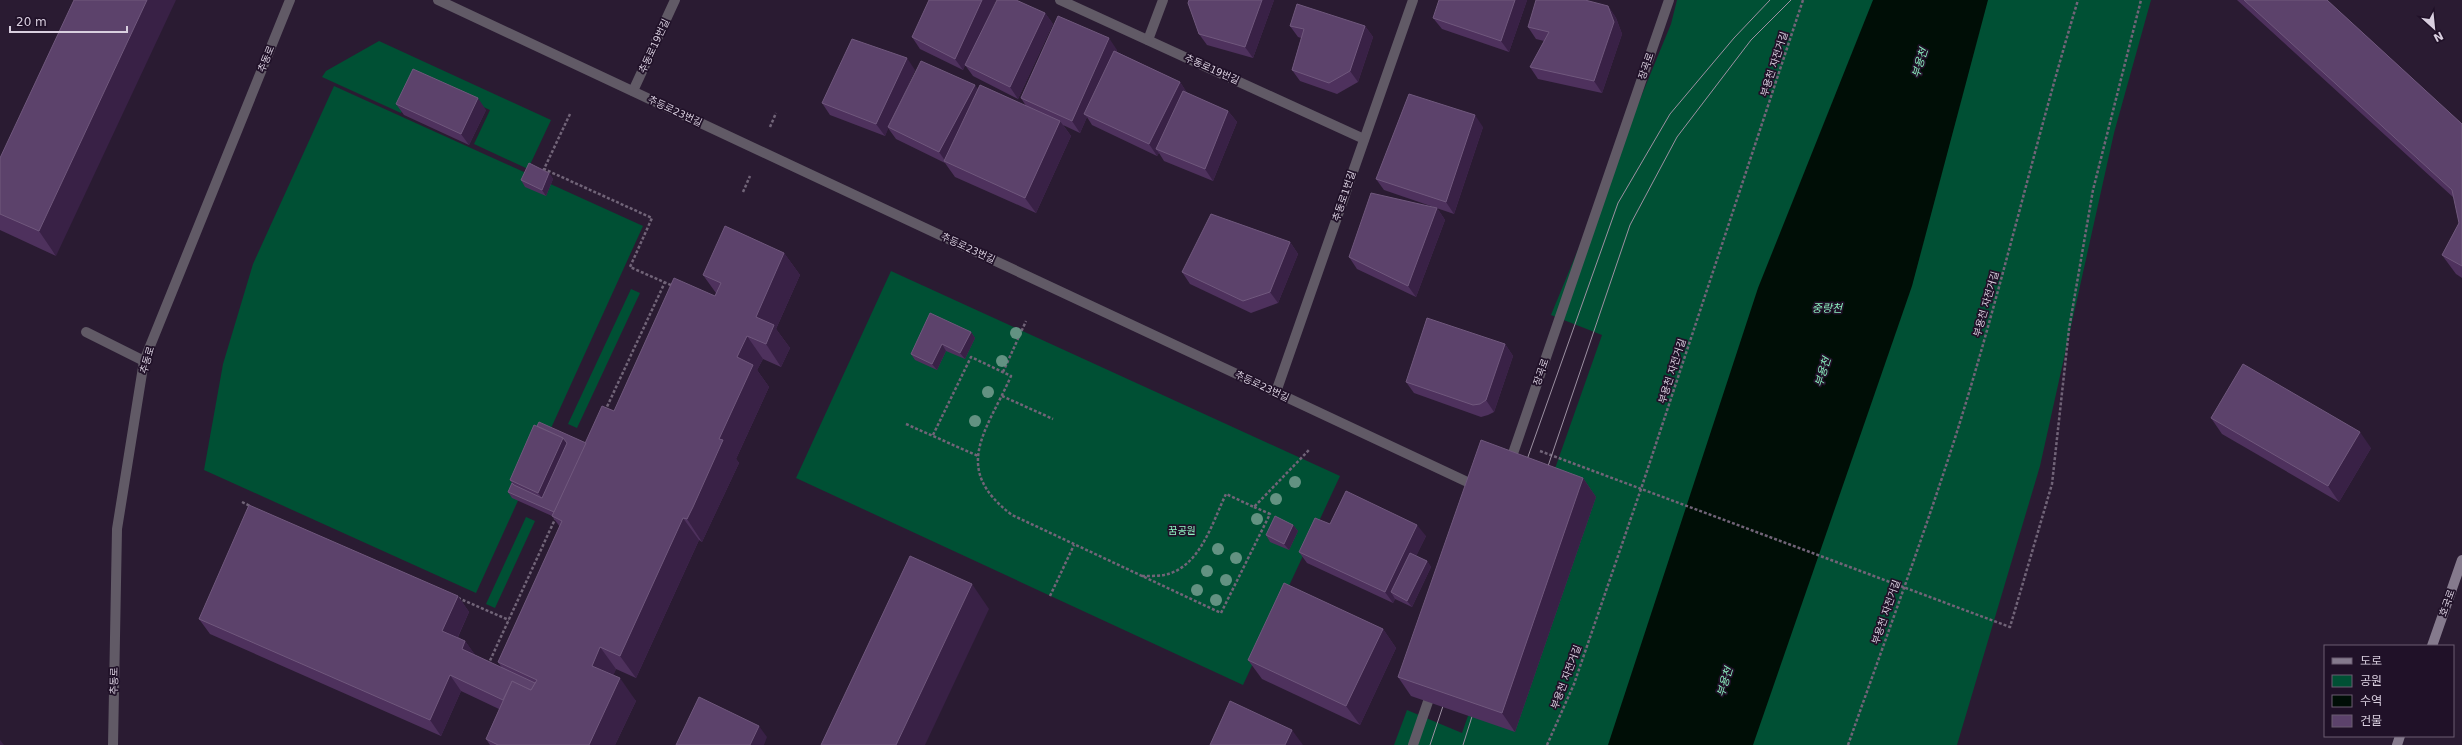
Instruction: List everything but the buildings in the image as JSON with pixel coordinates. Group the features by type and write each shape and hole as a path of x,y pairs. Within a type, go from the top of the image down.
{"street":[{"name":"추동로","path":"113,745 117,529 144,361 290,0"},
{"name":"추동로23번길","path":"438,0 1484,490"},
{"name":"추동로19번길","path":"633,91 675,0"},
{"name":"추동로19번길","path":"1060,0 1364,139"},
{"path":"1148,40 1163,0"},
{"name":"추동로1번길","path":"1276,392 1413,0"},
{"name":"장곡로","path":"1505,476 1669,0"},
{"path":"86,332 144,361"},
{"name":"호국로","path":"2432,645 2462,560"},
{"path":"1413,745 1436,677"}],"path":[{"name":"부용천 자전거길","path":"1547,745 1574,684 1637,500 1803,0"},
{"name":"부용천 자전거길","path":"1848,745 1955,438 1999,289 2051,88 2078,0"},
{"path":"1562,459 2010,627 2052,484 2069,330 2093,190 2141,0"},
{"path":"570,114 544,169 652,218 630,267 678,288"},
{"path":"602,418 665,282"},
{"path":"1003,372 1026,321"},
{"path":"933,435 971,357 1011,376 984,432 978,456 980,479 988,494 998,505 1012,515 1074,545 1142,576 1221,612 1270,514 1226,494 1198,552 1189,561 1165,575 1142,576"},
{"path":"1002,396 1053,420"},
{"path":"906,424 978,456"},
{"path":"1254,507 1309,450"},
{"path":"242,502 256,508"},
{"path":"485,671 560,509"},
{"path":"1050,596 1074,545"},
{"path":"450,594 509,620"}],"green space":[{"path":"1677,0 2151,0 2114,133 2040,466 1957,745 1394,745 1407,710 1462,733 1602,335 1551,315 1671,24"},
{"path":"379,41 551,120 528,169 474,144 490,110 418,77 401,113 322,77 326,71"},
{"path":"334,86 643,226 476,593 204,470 223,364 253,264"},
{"name":"꿈공원","path":"891,271 1340,476 1243,685 796,478"},
{"path":"631,289 640,293 577,428 568,424"},
{"path":"526,517 535,521 495,608 486,604"}],"water":[{"name":"중랑천","path":"1873,0 1988,0 1912,286 1753,745 1608,745 1758,288"}],"tram line":[{"path":"1524,468 1618,203 1670,114 1734,38 1770,0"},
{"path":"1545,475 1630,225 1677,137 1751,40 1791,0"},
{"path":"1430,745 1446,697"},
{"path":"1463,745 1475,707"}],"water label":[{"name":"부용천","path":"1920,63"},
{"name":"부용천","path":"1823,372"},
{"name":"부용천","path":"1725,682"}]}
